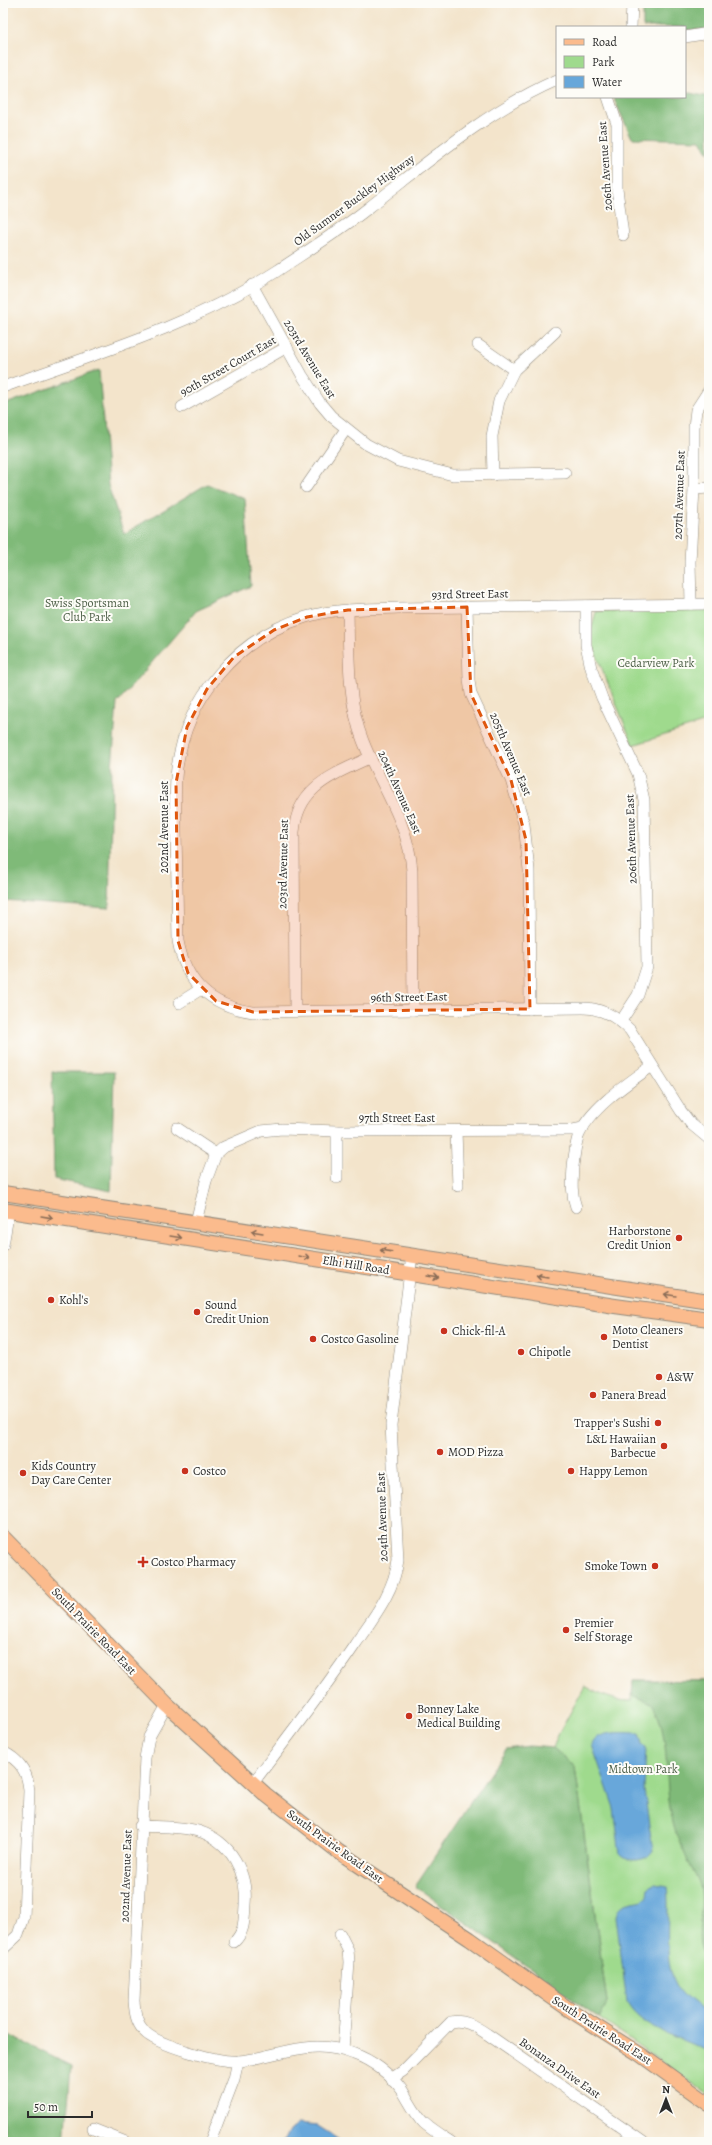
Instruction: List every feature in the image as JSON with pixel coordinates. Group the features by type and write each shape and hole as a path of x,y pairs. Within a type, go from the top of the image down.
{"main road":[{"name":"Elhi Hill Road","path":"3,1193 709,1301"},
{"name":"Elhi Hill Road","path":"6,1210 615,1306 709,1319"},
{"name":"South Prairie Road East","path":"3,1537 167,1705 253,1783 339,1852 470,1939 570,2010 641,2055 709,2104"}],"street":[{"path":"631,26 632,3"},
{"path":"686,37 709,33"},
{"name":"Old Sumner Buckley Highway","path":"3,387 168,327 252,285 339,230 481,123 528,94 556,80"},
{"name":"206th Avenue East","path":"608,98 617,124 617,189 623,235"},
{"name":"203rd Avenue East","path":"252,285 286,347 320,404 346,429 366,444 380,452 413,466 453,475 565,473"},
{"path":"493,475 492,436 494,420 500,401 514,370 555,332"},
{"path":"478,345 514,370"},
{"name":"90th Street Court East","path":"182,407 286,347"},
{"name":"207th Avenue East","path":"692,604 690,562 694,488 694,427 696,410 709,390"},
{"path":"306,487 346,429"},
{"path":"694,488 709,488"},
{"name":"93rd Street East","path":"240,652 257,639 292,622 308,617 348,610 709,604"},
{"name":"206th Avenue East","path":"586,606 586,645 591,668 602,698 638,774 644,800 647,967 638,995 621,1021"},
{"name":"205th Avenue East","path":"467,607 469,680 471,694 511,780 525,832 529,870 530,1009"},
{"name":"204th Avenue East","path":"348,610 349,658 359,729 370,757 399,815 409,848 412,871 413,1010"},
{"name":"202nd Avenue East","path":"201,989 192,979 182,961 178,941 177,769 185,734 199,701 215,678 240,652"},
{"name":"203rd Avenue East","path":"295,1011 294,832 297,812 301,803 313,788 321,782 370,757"},
{"path":"179,1003 201,989"},
{"name":"96th Street East","path":"201,989 216,1001 240,1010 596,1010 621,1021"},
{"path":"621,1021 633,1034 685,1118 709,1139"},
{"path":"576,1207 572,1195 573,1165 578,1137 583,1128 613,1094 652,1066"},
{"path":"177,1128 216,1154 206,1181 196,1222"},
{"name":"97th Street East","path":"216,1154 229,1145 261,1131 282,1129 337,1131 456,1131 573,1130 583,1128"},
{"path":"337,1131 337,1178"},
{"path":"456,1131 458,1186"},
{"path":"3,1245 6,1210"},
{"name":"204th Avenue East","path":"253,1783 329,1684 382,1606 396,1572 398,1560 391,1426 412,1255"},
{"name":"202nd Avenue East","path":"167,1705 152,1729 147,1745 140,1826 135,2012 138,2023 149,2036 210,2058 238,2061 292,2048 312,2047 343,2050 368,2061 391,2079 401,2089 424,2123 451,2142"},
{"path":"3,1752 18,1762 26,1773 29,1791 24,1916 18,1935 4,1949"},
{"path":"140,1826 199,1832 219,1842 226,1849 240,1868 245,1885 244,1923 239,1937 234,1942"},
{"path":"340,1934 348,1950 349,1962 343,2050"},
{"name":"Bonanza Drive East","path":"391,2079 402,2071 451,2022 458,2021 471,2024 644,2142"},
{"path":"210,2142 234,2080 238,2061"},
{"path":"93,2129 126,2142"}],"highlighted area":[{"path":"467,607 471,694 511,780 526,840 530,1009 253,1012 216,1001 188,973 178,941 176,783 187,727 207,689 234,657 274,630 307,617 348,610"}],"green space":[{"path":"643,3 709,3 709,29 686,30 686,26 643,26"},
{"path":"686,92 709,97 709,153 701,140 632,138 613,98 686,98"},
{"name":"Swiss Sportsman Club Park","path":"99,370 108,485 124,534 207,484 245,499 251,586 196,611 117,703 112,768 109,908 3,901 3,405"},
{"name":"Cedarview Park","path":"709,609 709,721 633,745 592,644 590,633 596,612"},
{"path":"52,1072 114,1072 111,1191 54,1179"},
{"name":"Midtown Park","path":"633,1680 709,1681 709,2095 599,2018 607,2003 575,1767 553,1748 558,1735 585,1686 607,1697 632,1701"},
{"path":"633,1680 709,1681 709,1965 704,1956 699,1938 701,1901 700,1888 697,1878 675,1831 669,1804 665,1744 662,1730 652,1703 632,1695"},
{"path":"529,1746 553,1748 575,1767 607,2003 599,2018 415,1886 506,1749"},
{"path":"3,2032 71,2066 65,2142 3,2142"}],"water":[{"path":"639,1733 642,1744 646,1747 644,1790 653,1851 643,1859 632,1860 623,1858 620,1855 614,1808 592,1745 600,1736 606,1734"},
{"path":"655,1884 667,1886 668,1955 671,1969 681,1992 709,2015 709,2050 702,2049 650,2026 633,2012 627,2003 616,1916 620,1908 626,1904 643,1900 647,1895 648,1888"},
{"path":"297,2124 318,2126 343,2142 284,2142 290,2130"}],"waterway":[{"path":"705,3 709,4"}],"place":[{"name":"Harborstone Credit Union","path":"679,1238"},
{"name":"Kohl's","path":"51,1300"},
{"name":"Sound Credit Union","path":"197,1312"},
{"name":"Chick-fil-A","path":"444,1331"},
{"name":"Moto Cleaners Dentist","path":"604,1337"},
{"name":"Costco Gasoline","path":"313,1339"},
{"name":"Chipotle","path":"521,1352"},
{"name":"A&W","path":"659,1377"},
{"name":"Panera Bread","path":"593,1395"},
{"name":"Trapper's Sushi","path":"658,1423"},
{"name":"L&L Hawaiian Barbecue","path":"664,1446"},
{"name":"MOD Pizza","path":"440,1452"},
{"name":"Costco","path":"185,1471"},
{"name":"Happy Lemon","path":"571,1471"},
{"name":"Kids Country Day Care Center","path":"23,1473"},
{"name":"Costco Pharmacy","path":"143,1562"},
{"name":"Smoke Town","path":"655,1566"},
{"name":"Premier Self Storage","path":"566,1630"},
{"name":"Bonney Lake Medical Building","path":"409,1716"}]}
